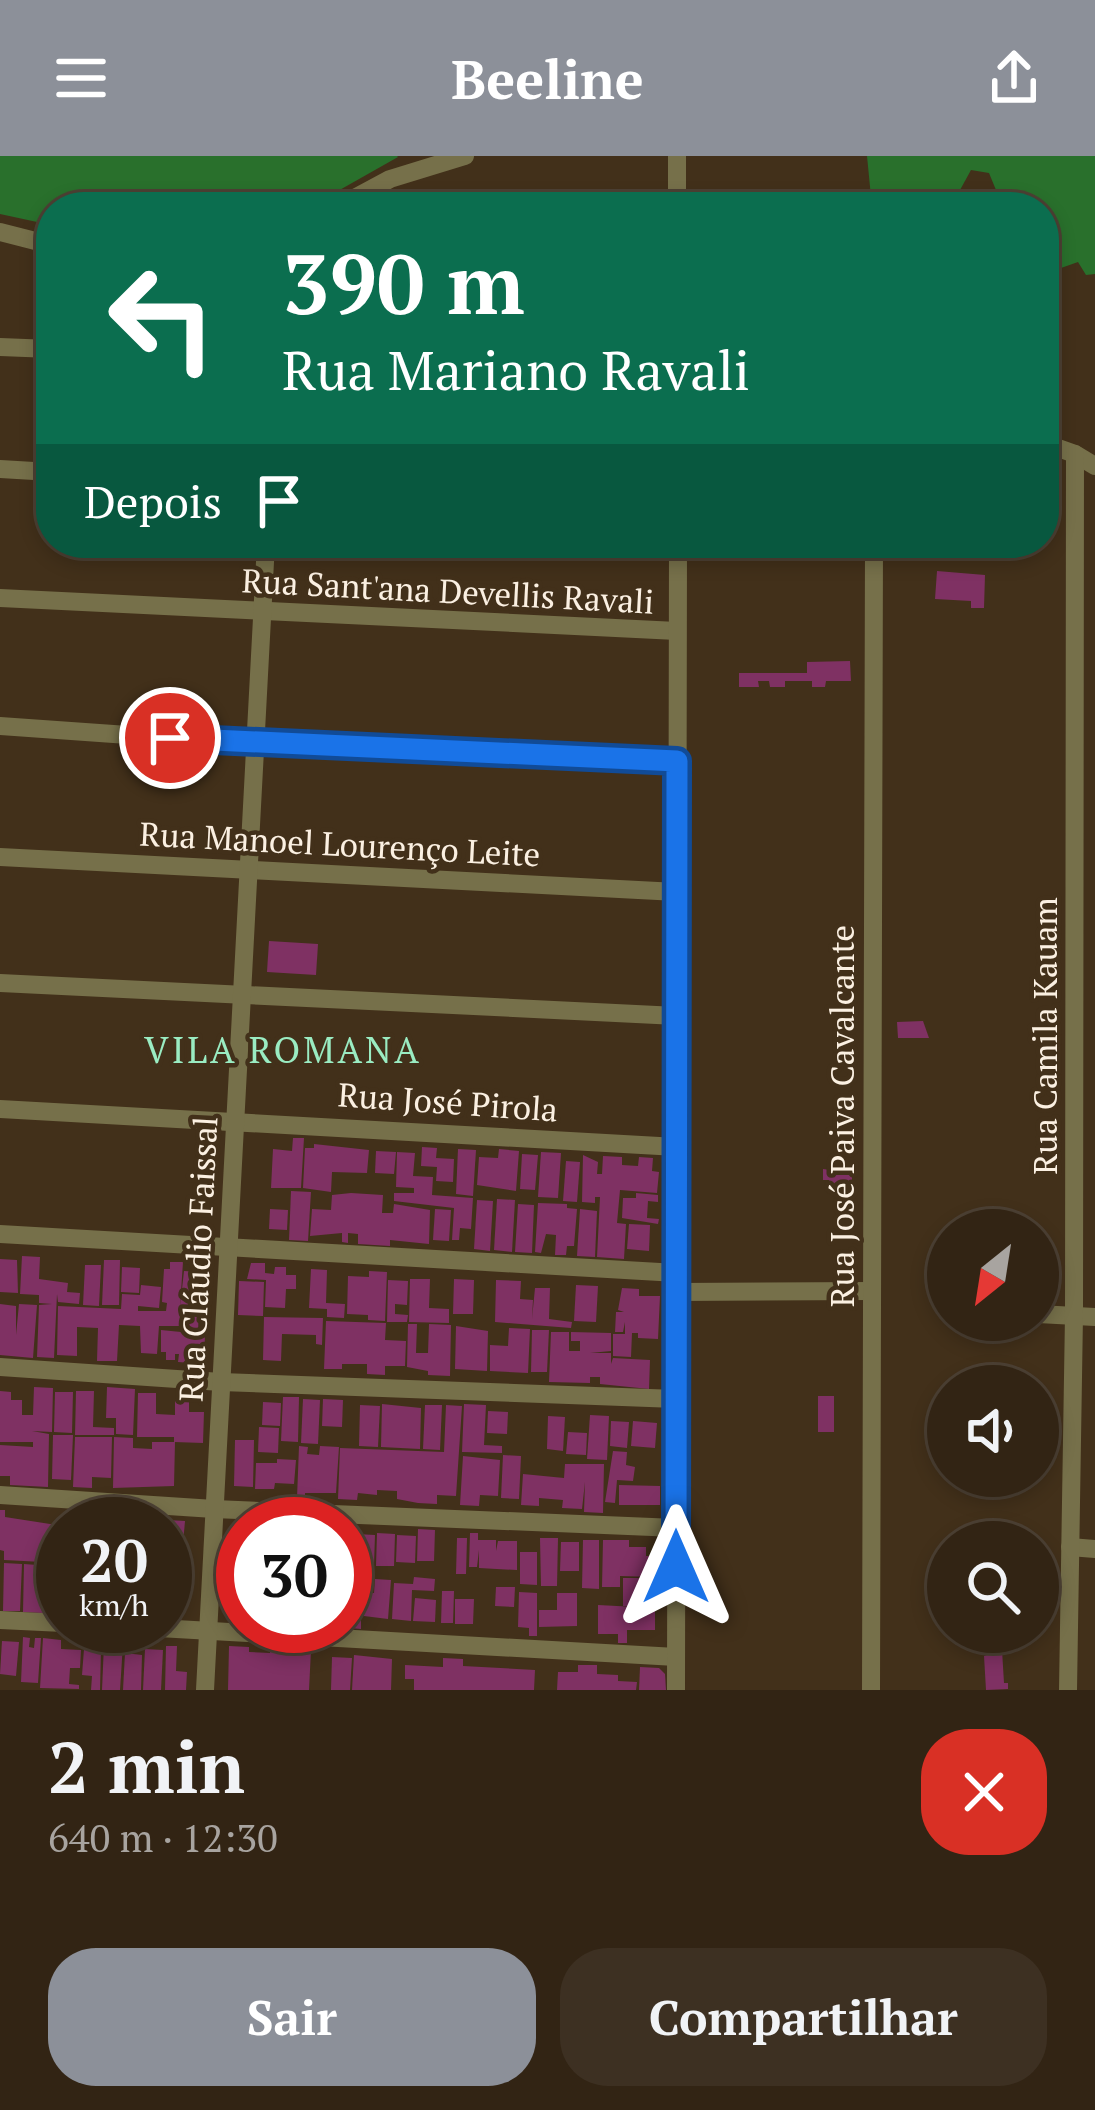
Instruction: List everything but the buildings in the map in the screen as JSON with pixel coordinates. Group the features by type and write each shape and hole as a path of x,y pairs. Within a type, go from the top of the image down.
{"street":[{"path":"366,192 390,179 465,156"},
{"path":"677,156 677,192"},
{"path":"0,232 36,241"},
{"path":"0,347 36,348"},
{"path":"1059,448 1095,466"},
{"name":"Rua Camila Kauam","path":"1068,1690 1085,975 1085,592 1075,454"},
{"path":"0,469 36,471"},
{"name":"Rua Cláudio Faissal","path":"205,1690 265,558"},
{"path":"676,1690 678,558"},
{"name":"Rua José Paiva Cavalcante","path":"872,1690 874,558"},
{"name":"Rua Sant'ana Devellis Ravali","path":"0,598 677,632"},
{"path":"0,726 255,744 677,761"},
{"name":"Rua Manoel Lourenço Leite","path":"0,857 677,892"},
{"path":"0,982 677,1016"},
{"name":"Rua José Pirola","path":"0,1109 677,1147"},
{"path":"0,1234 676,1282 872,1291"},
{"path":"1059,1315 1095,1317"},
{"path":"0,1367 221,1382 676,1400"},
{"path":"0,1495 676,1528"},
{"path":"1070,1547 1095,1550"},
{"path":"0,1620 36,1622"},
{"path":"192,1629 676,1657"}],"green space":[{"path":"0,156 398,157 336,192 36,192 36,222 0,214"},
{"path":"867,156 1095,156 1095,274 1086,275 1078,262 1059,269 1059,192 997,192 989,173 971,170 960,192 871,192"}],"district":[{"name":"VILA ROMANA","path":"283,1050"}],"route":[{"path":"170,738 677,761 676,1567"}]}
